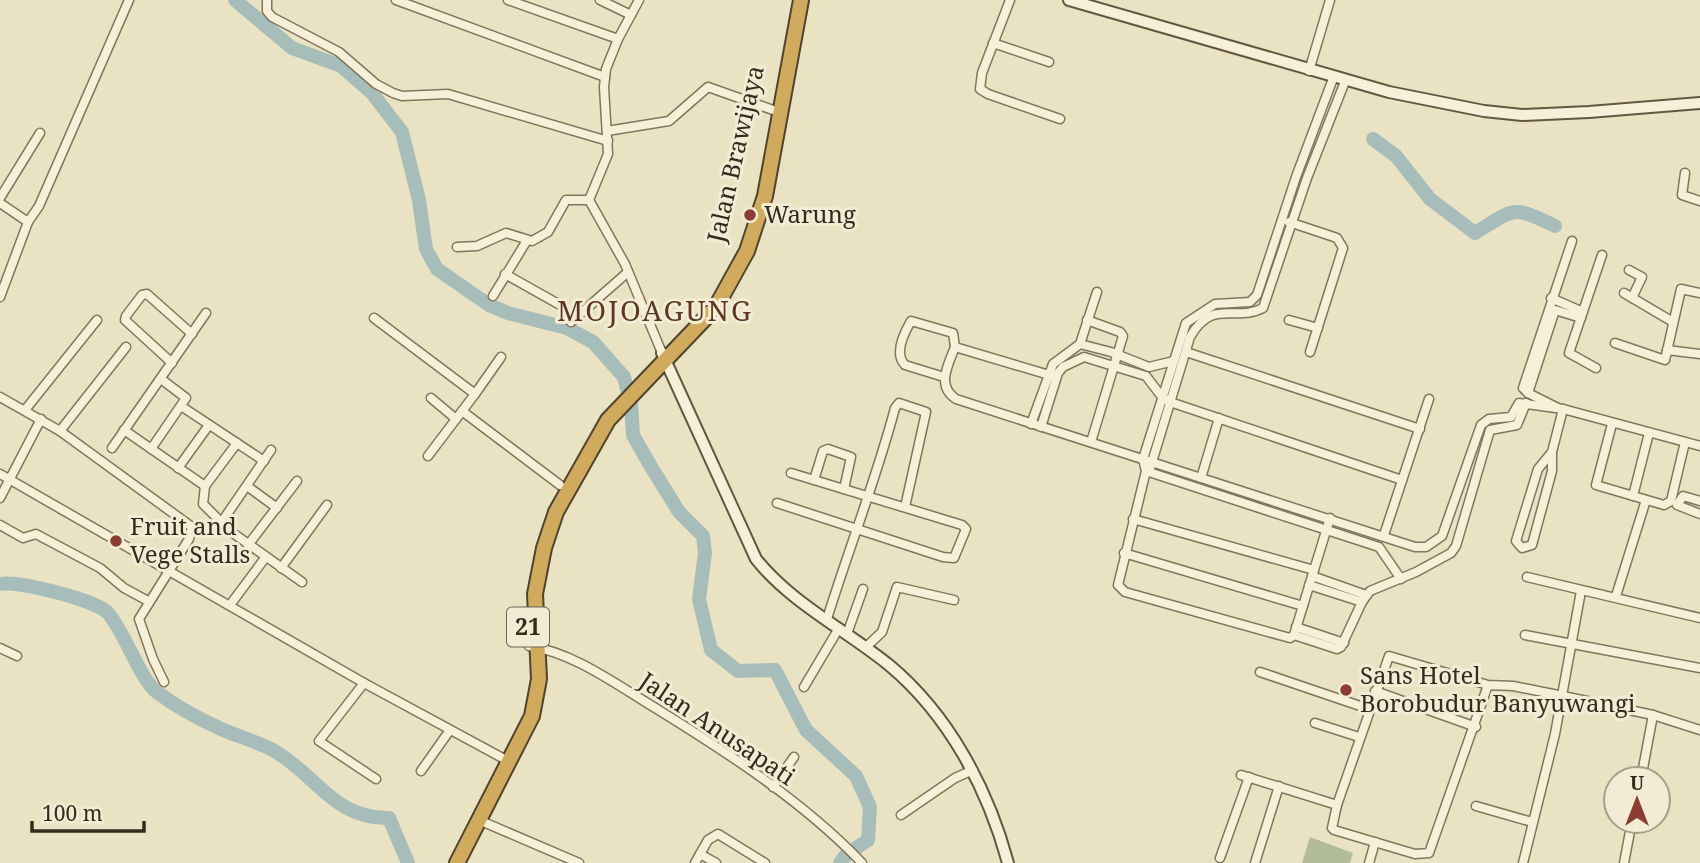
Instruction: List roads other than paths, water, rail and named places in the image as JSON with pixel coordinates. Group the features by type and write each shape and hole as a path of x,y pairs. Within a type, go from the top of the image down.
{"highway":[{"name":"Jalan Brawijaya","path":"533,647 528,617 532,565 545,521 560,485 596,425 716,306 747,251 765,196 792,0"},
{"name":"Jalan Brawijaya","path":"663,357 712,298 740,248 801,0"},
{"name":"Jalan Brawijaya","path":"457,863 481,821 528,699 535,594 541,558 554,516 621,398"},
{"name":"Jalan Brawijaya","path":"449,863 506,761"}],"main road":[{"path":"1069,0 1101,5 1309,71 1433,102 1521,115 1700,103"},
{"path":"663,357 756,559 779,582 866,648 916,691 973,770 991,808 1008,863"}],"street":[{"path":"0,297 28,222 44,195 129,0"},
{"path":"267,0 267,11 272,17 339,52 384,89 402,96 448,94 607,136 669,121 708,87 773,110"},
{"path":"396,0 605,77"},
{"path":"508,0 618,39"},
{"path":"600,0 631,15"},
{"path":"589,200 605,165 605,77 618,39 639,0"},
{"path":"1010,0 982,73 981,89 988,94 1060,118"},
{"path":"1309,71 1330,0"},
{"path":"993,43 1049,62"},
{"path":"1330,518 1295,631 1284,639 1125,592 1118,585 1133,519 1148,472 1147,461 1177,362 1182,330 1195,314 1215,304 1250,302 1257,295 1315,126 1340,78"},
{"path":"1031,424 1051,376 1084,357 1147,371 1177,362 1186,352 1194,329 1213,314 1252,313 1264,309 1326,130 1340,78"},
{"path":"1315,126 1326,130"},
{"path":"0,198 40,133"},
{"path":"1685,173 1682,195 1700,201"},
{"path":"493,296 526,242 548,232 566,201 589,200"},
{"path":"589,200 628,272 663,357"},
{"path":"0,203 28,222"},
{"path":"1282,219 1342,242 1343,253 1310,352"},
{"path":"457,247 477,246 506,233 526,242"},
{"path":"1572,241 1555,303 1523,388 1560,408 1700,446"},
{"path":"1596,368 1569,353 1602,255"},
{"path":"1629,270 1642,277 1628,295 1673,322"},
{"path":"571,321 628,272"},
{"path":"505,274 562,306"},
{"path":"1615,343 1664,360 1681,289 1700,293"},
{"path":"1041,427 1053,364 1080,344 1097,292"},
{"path":"172,363 125,320 126,316 142,295 147,294 192,334"},
{"path":"1555,303 1582,315"},
{"path":"112,448 206,313"},
{"path":"374,318 475,394"},
{"path":"25,410 97,320"},
{"path":"944,377 905,365 900,360 899,354 909,324 915,320 953,333 955,347 944,377 948,392 956,399 1415,547 1426,547 1442,536 1481,425 1489,419 1511,417 1520,403 1560,408"},
{"path":"1087,320 1123,334 1091,442"},
{"path":"1289,320 1318,328"},
{"path":"1080,344 1118,354 1147,371 1166,400 1402,480"},
{"path":"60,431 126,347"},
{"path":"955,347 1051,376"},
{"path":"1667,350 1700,354"},
{"path":"1186,352 1420,429"},
{"path":"428,456 501,357"},
{"path":"151,449 185,396 160,379"},
{"path":"0,397 60,431 192,527 191,535 148,601 139,621 164,682"},
{"path":"431,398 560,485"},
{"path":"1384,535 1429,399"},
{"path":"1295,631 1344,643 1364,599 1451,553 1466,518 1490,430 1517,425 1526,403"},
{"path":"827,619 855,527 880,464 896,405 923,409 925,418 905,507"},
{"path":"181,406 264,461"},
{"path":"1552,453 1538,469 1516,541 1522,548 1532,545 1552,471 1552,453 1560,408"},
{"path":"1201,478 1219,418"},
{"path":"0,498 41,419"},
{"path":"1612,424 1596,485 1646,500 1670,504 1685,442"},
{"path":"178,468 209,425"},
{"path":"124,429 205,486"},
{"path":"1633,496 1649,433"},
{"path":"237,443 205,486 203,504 248,545 302,582"},
{"path":"221,523 271,450"},
{"path":"814,480 823,451 842,453 851,457 844,489"},
{"path":"1148,472 1379,547 1401,579"},
{"path":"777,503 943,557 957,557 965,527 791,473"},
{"path":"0,474 364,683 506,761"},
{"path":"248,545 297,481"},
{"path":"247,486 277,508"},
{"path":"1700,501 1683,496 1677,505 1700,514"},
{"path":"1616,596 1646,500"},
{"path":"281,569 327,505"},
{"path":"1451,513 1466,518"},
{"path":"1133,519 1312,577 1364,599"},
{"path":"0,526 23,538 31,533 36,534 100,568 124,588 148,601"},
{"path":"1124,553 1303,606"},
{"path":"230,605 265,558"},
{"path":"1527,577 1700,618"},
{"path":"866,648 882,632 897,587 954,600"},
{"path":"804,687 843,631 863,589"},
{"path":"1523,863 1574,642 1578,590"},
{"path":"1525,635 1574,642 1700,668"},
{"name":"Jalan Anusapati","path":"533,647 612,681 690,729 773,787 841,842 861,862"},
{"path":"0,648 17,656"},
{"path":"1488,685 1476,727 1429,853 1421,855 1332,828 1386,658 1393,656 1488,685 1513,686 1653,715 1700,730"},
{"path":"1260,672 1369,709"},
{"path":"364,683 319,741 376,779"},
{"path":"1375,691 1476,727"},
{"path":"1644,765 1653,715"},
{"path":"1315,723 1359,737"},
{"path":"421,772 450,730"},
{"path":"773,787 794,757"},
{"path":"901,815 936,789 973,770"},
{"path":"1220,858 1245,776 1338,805"},
{"path":"1255,863 1279,786"},
{"path":"1476,806 1532,822"},
{"path":"481,821 579,863"},
{"path":"695,863 708,840 718,834 765,863"},
{"path":"1624,863 1629,835"},
{"path":"1368,863 1375,842"},
{"path":"699,854 716,863"}],"waterway":[{"path":"235,0 292,48 341,66 372,93 402,132 419,200 426,249 437,269 489,305 508,313 567,328 593,342 624,377 631,404 633,435 679,512 703,536 705,553 699,599 711,650 738,671 775,670 806,730 856,776 870,807 868,840 846,855 840,863"},
{"path":"1373,139 1396,156 1430,199 1475,233 1514,212 1530,215 1555,226"},
{"path":"0,584 22,585 55,592 87,602 107,612 145,677 158,693 211,724 273,750 339,803 353,811 389,818 408,863"}],"place":[{"name":"Warung","path":"750,215"},
{"name":"Fruit and Vege Stalls","path":"116,541"},
{"name":"Sans Hotel Borobudur Banyuwangi","path":"1346,690"}],"district":[{"name":"MOJOAGUNG","path":"655,311"}]}
